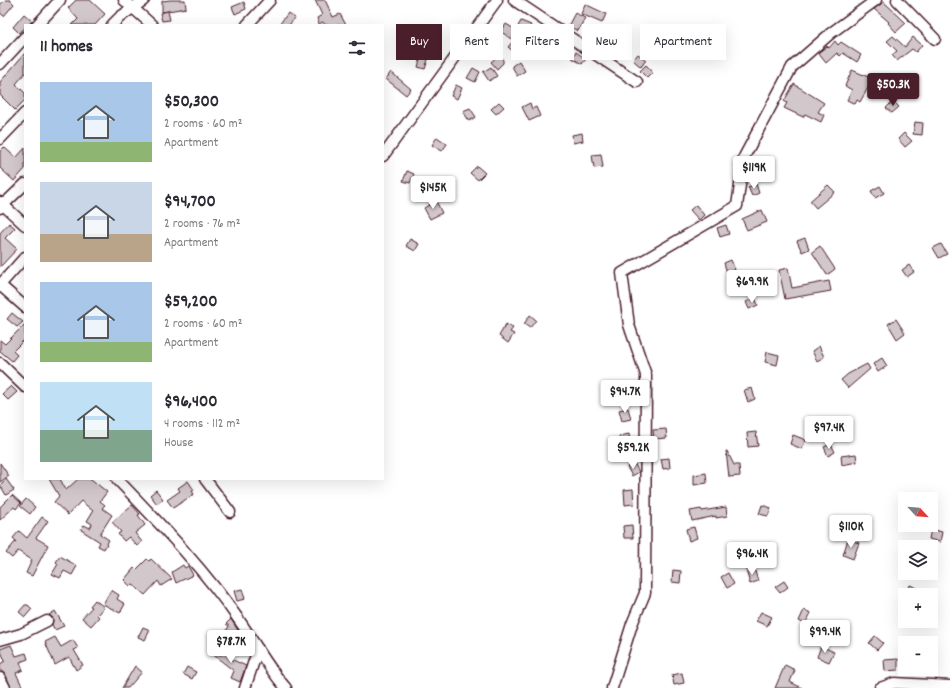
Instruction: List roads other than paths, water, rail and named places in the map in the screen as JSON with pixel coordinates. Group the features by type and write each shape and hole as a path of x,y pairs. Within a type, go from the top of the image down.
{"street":[{"path":"38,24 60,0"},
{"path":"124,0 151,24"},
{"path":"113,24 120,17 134,9 144,0"},
{"path":"248,24 270,0"},
{"path":"384,155 497,0"},
{"path":"514,0 637,82"},
{"path":"612,688 632,624 644,593 646,376 629,325 622,273 737,206 744,157 792,67 832,33 876,0"},
{"path":"897,0 935,39"},
{"path":"0,64 24,38"},
{"path":"0,139 24,114"},
{"path":"24,185 1,205 24,225"},
{"path":"24,258 0,285 24,307"},
{"path":"0,363 24,386"},
{"path":"118,480 190,556 239,620 272,673 286,688"},
{"path":"206,480 230,512"},
{"path":"0,640 21,634 47,621"},
{"path":"245,688 258,649"},
{"path":"0,678 5,688"},
{"path":"880,688 894,683 950,686"}]}
